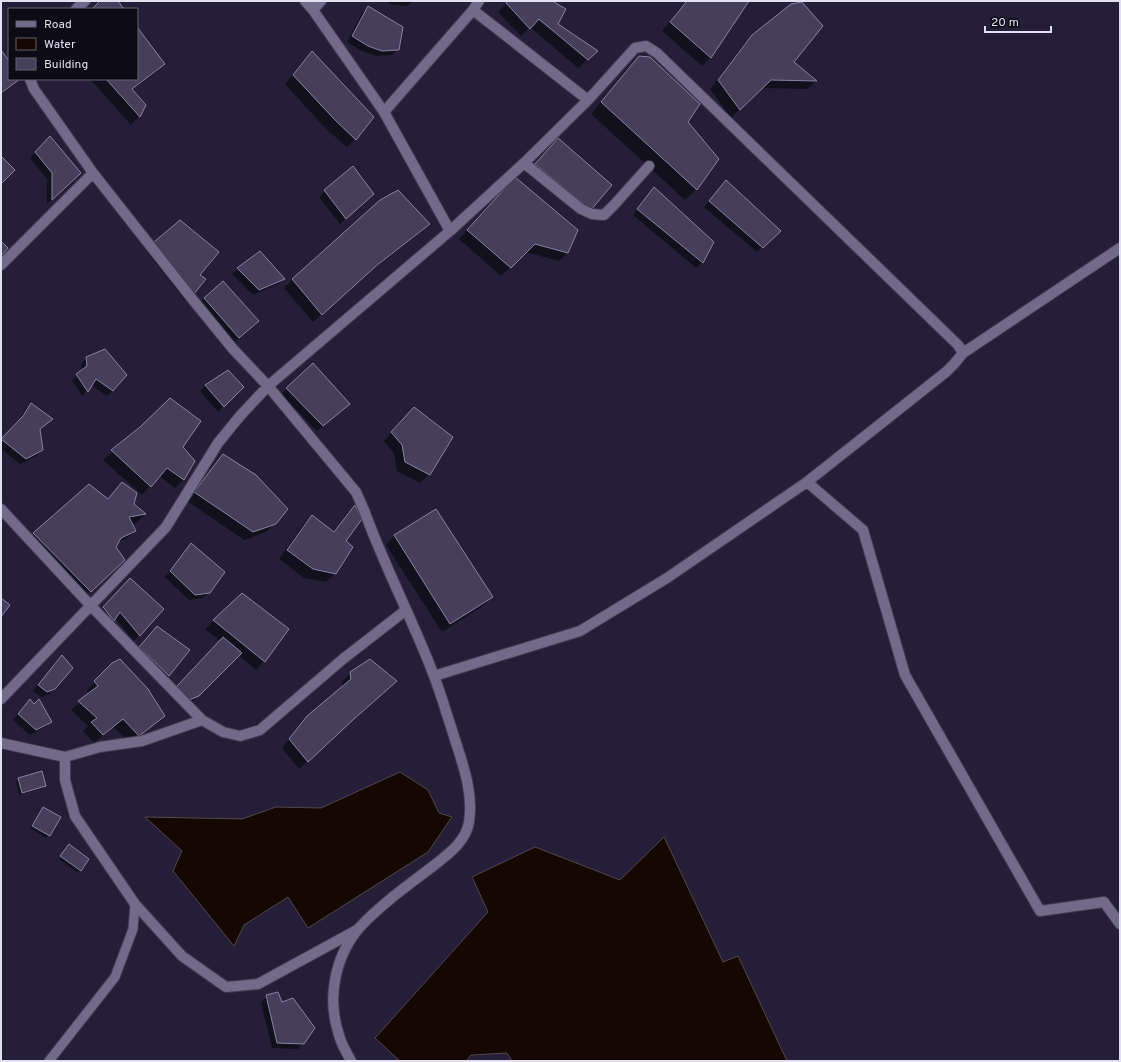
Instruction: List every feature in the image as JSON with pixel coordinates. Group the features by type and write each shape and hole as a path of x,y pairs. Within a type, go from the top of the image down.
{"street":[{"path":"306,1 384,112 450,231"},
{"path":"313,10 321,1"},
{"path":"384,112 473,10 479,1"},
{"path":"473,10 588,100"},
{"path":"1,699 166,527 218,443 240,416 268,386 450,231 524,163 588,100 635,48 646,46 657,53 952,340 963,353"},
{"path":"30,80 34,89 93,173 198,306 233,349 268,386 356,492 434,676 466,773 469,792 469,824 463,839 450,852 393,898 359,928 258,984 226,987 182,956 135,904 75,816 65,780 65,757"},
{"path":"524,163 581,209 592,214 604,215 649,166"},
{"path":"1,265 93,173"},
{"path":"434,676 580,631 667,578 807,482 946,372 963,353 1120,248"},
{"path":"807,482 864,530 906,676 1040,911 1104,902 1120,924"},
{"path":"1,509 90,606 202,720 223,732 240,736 260,730 343,659 406,610"},
{"path":"1,743 65,757 100,746 142,741 202,720"},
{"path":"351,1061 339,1037 334,1020 332,1001 334,982 340,963 348,944 359,928"}],"lane":[{"path":"49,1061 115,977 133,929 135,904"}],"water":[{"path":"400,772 428,790 439,813 452,817 428,852 308,928 288,897 244,925 234,946 173,871 182,851 145,817 242,819 276,807 321,808"},
{"path":"664,837 723,962 738,956 787,1061 512,1061 507,1053 471,1055 466,1061 400,1061 375,1038 488,912 472,877 535,847 620,880"}],"building":[{"path":"100,1 118,1 123,8 93,8"},
{"path":"508,1 554,1 566,9 558,24 598,51 588,60 539,19 530,29 506,3"},
{"path":"687,1 749,1 711,58 670,22"},
{"path":"802,2 823,26 794,62 817,81 771,80 740,110 718,80 752,35 791,4"},
{"path":"368,6 403,27 399,50 382,51 368,46 352,36"},
{"path":"138,28 165,64 132,89 146,105 140,117 107,80 138,80"},
{"path":"1,50 8,60 8,80 19,80 1,93"},
{"path":"312,51 374,117 356,140 293,75"},
{"path":"639,56 650,57 700,104 688,122 719,159 697,190 601,102"},
{"path":"50,136 81,173 52,200 52,173 35,152"},
{"path":"558,138 612,185 591,210 535,164"},
{"path":"1,156 15,170 1,184"},
{"path":"353,166 374,194 346,219 324,190"},
{"path":"515,177 578,230 568,253 535,244 511,268 467,230"},
{"path":"726,180 781,231 763,248 709,201"},
{"path":"654,187 714,242 703,263 637,209"},
{"path":"398,190 430,224 376,266 322,315 292,279 380,200"},
{"path":"180,220 219,252 200,275 206,279 194,294 154,242"},
{"path":"1,241 8,248 1,256"},
{"path":"260,251 285,279 259,290 237,268"},
{"path":"223,281 259,321 239,338 204,298"},
{"path":"105,349 127,375 113,391 96,379 88,392 76,374 87,366 86,357"},
{"path":"313,363 350,404 323,426 286,388"},
{"path":"228,370 244,387 224,407 205,385"},
{"path":"170,398 201,421 183,447 195,461 184,480 167,468 151,487 111,450 140,427"},
{"path":"31,403 53,419 40,429 43,450 26,459 1,439 23,416"},
{"path":"414,407 453,437 430,475 405,462 402,445 391,432"},
{"path":"223,454 256,475 288,509 276,524 253,532 194,492"},
{"path":"122,482 137,493 134,504 146,514 129,517 136,531 121,538 116,547 125,560 91,592 33,533 89,484 108,499"},
{"path":"355,505 362,519 346,541 353,547 336,574 313,569 287,550 312,515 334,532"},
{"path":"436,509 493,597 450,624 394,535"},
{"path":"191,543 225,572 210,593 195,595 170,571"},
{"path":"130,578 164,609 140,636 120,612 114,621 103,607"},
{"path":"242,593 289,629 265,662 213,620"},
{"path":"1,598 10,605 1,617"},
{"path":"157,626 190,650 169,676 139,647"},
{"path":"223,637 242,653 199,696 189,700 177,686"},
{"path":"62,655 73,668 55,689 47,692 38,685"},
{"path":"120,659 148,689 165,716 139,736 123,719 103,735 91,722 97,718 78,701 98,686 94,681 112,663"},
{"path":"370,659 397,681 308,762 289,739 307,716 351,679 350,672"},
{"path":"30,699 34,704 39,699 52,722 36,730 18,714"},
{"path":"42,771 46,786 22,793 18,778"},
{"path":"43,807 61,817 50,836 32,826"},
{"path":"69,844 89,859 81,871 60,856"},
{"path":"278,992 282,1002 293,998 315,1028 304,1044 277,1043 266,995"}]}
